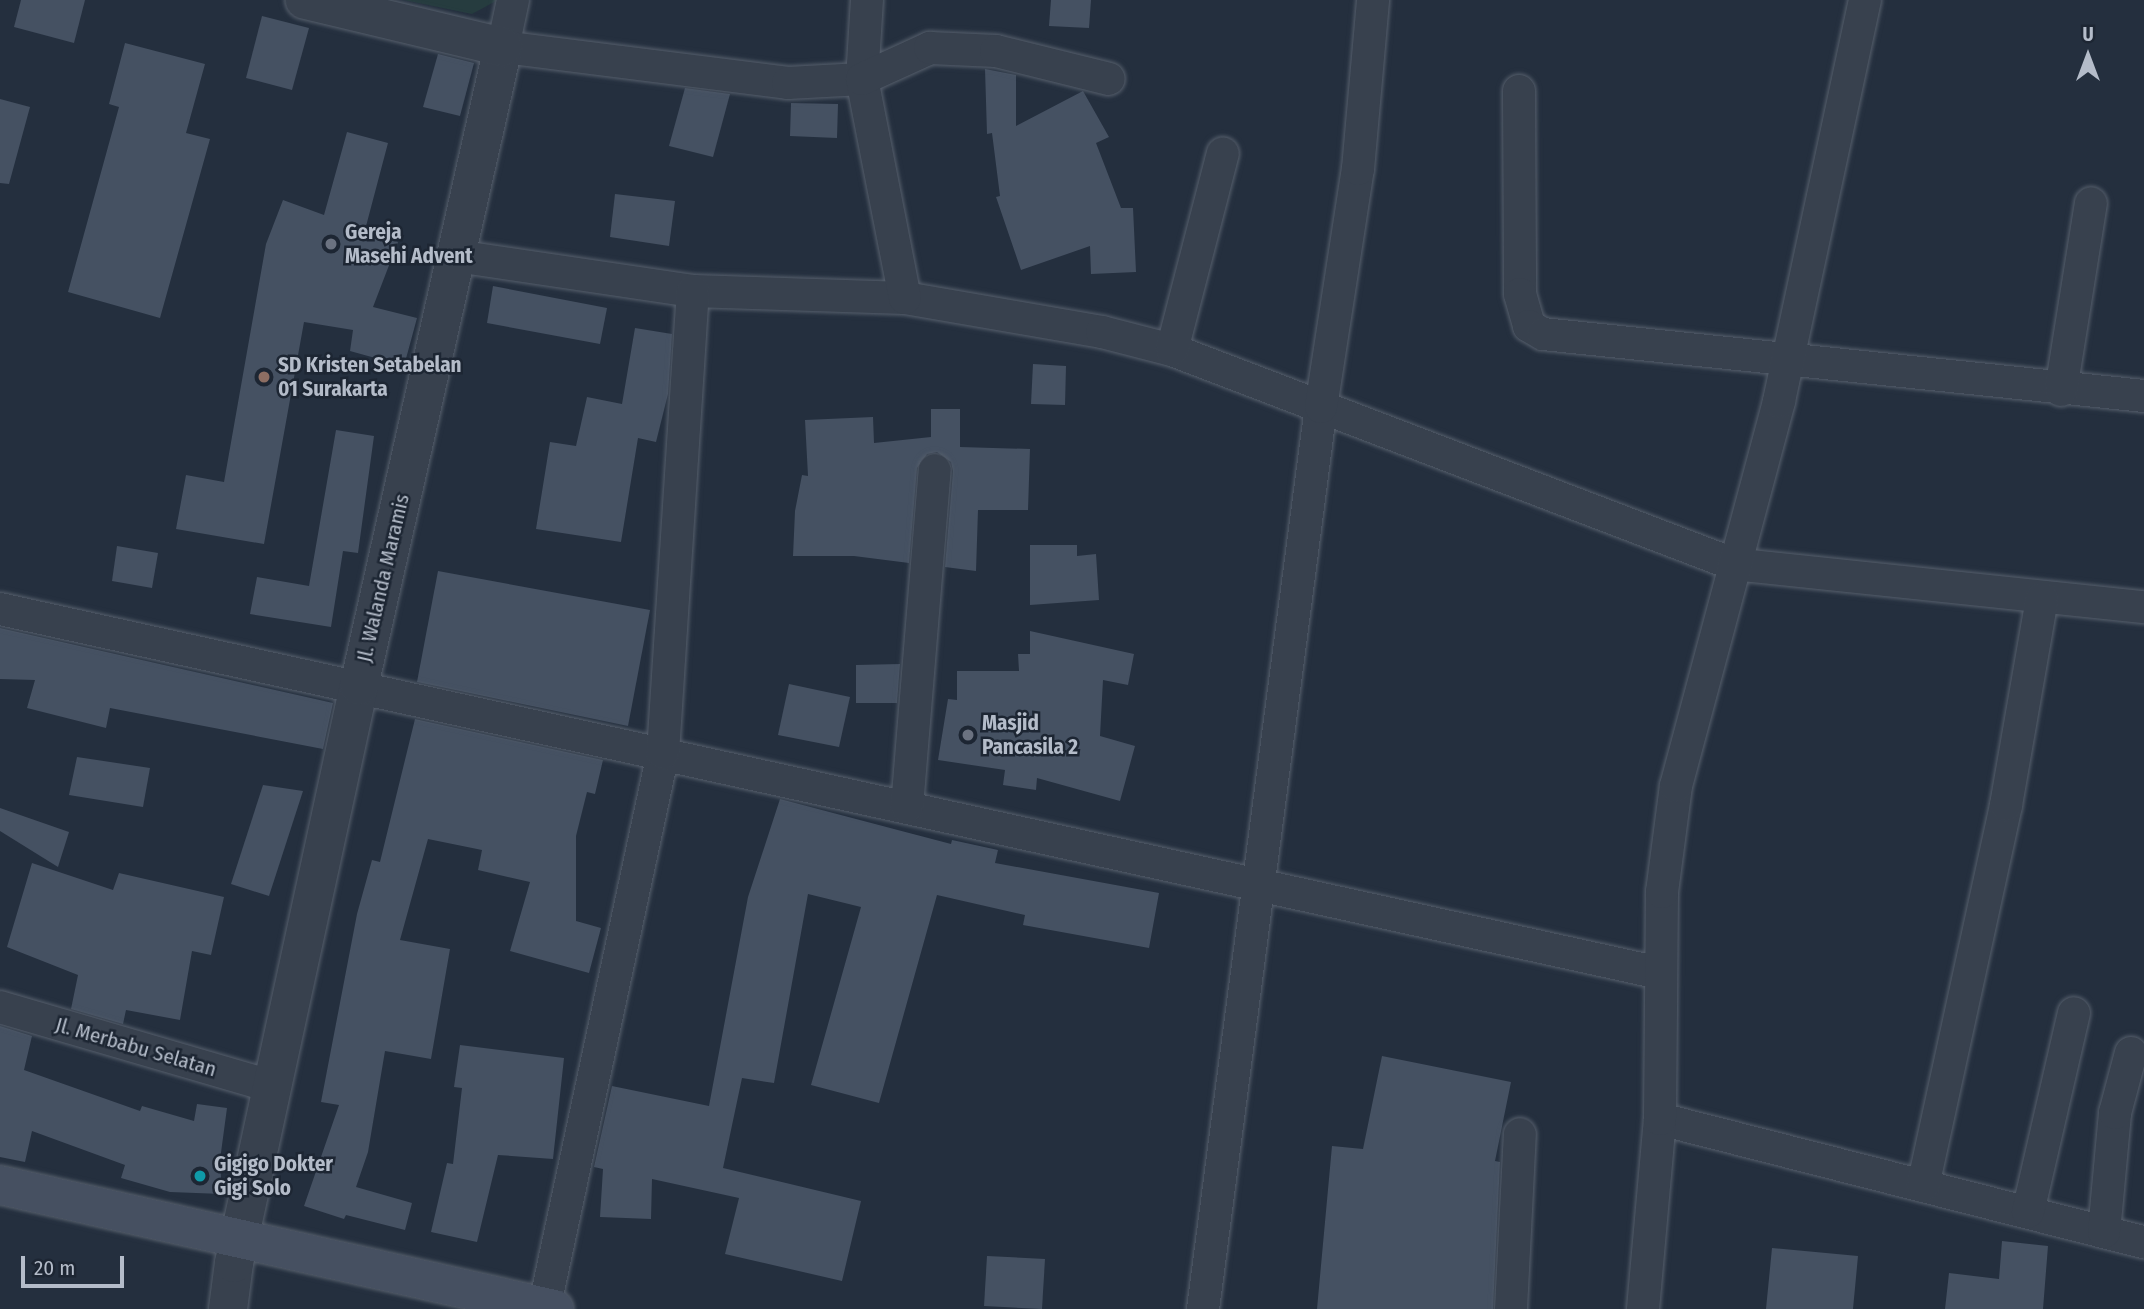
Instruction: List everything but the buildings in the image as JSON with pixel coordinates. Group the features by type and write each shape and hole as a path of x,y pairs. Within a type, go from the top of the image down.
{"main road":[{"path":"0,1185 548,1308"}],"street":[{"path":"305,0 503,47 731,79 788,83 862,79 930,48 996,51 1109,79"},
{"path":"503,47 513,0"},
{"path":"867,0 862,79 905,298"},
{"path":"1203,1309 1321,407 1358,169 1373,0"},
{"path":"1643,1309 1660,1119 1662,892 1676,786 1725,615 1733,564 1768,445 1865,0"},
{"name":"Jl. Walanda Maramis","path":"228,1309 240,1240 359,686 503,47"},
{"path":"1519,91 1520,294 1530,326 1563,337 1788,356 2061,390 2144,396"},
{"path":"1172,350 1223,153"},
{"path":"2061,390 2091,203"},
{"path":"456,256 693,291 905,298 1037,319 1172,350 1733,564 2144,607"},
{"path":"548,1308 663,753 693,291"},
{"path":"906,807 935,470"},
{"path":"1923,1186 2006,805 2042,598"},
{"path":"0,609 1660,972"},
{"name":"Jl. Merbabu Selatan","path":"0,1007 273,1087"},
{"path":"2028,1212 2074,1013"},
{"path":"2104,1231 2115,1113 2131,1053"},
{"path":"1660,1119 2144,1242"},
{"path":"1511,1309 1520,1135"}],"green space":[{"path":"404,0 498,0 472,14"}],"place":[{"name":"Gereja Masehi Advent","path":"331,244"},
{"name":"SD Kristen Setabelan 01 Surakarta","path":"264,377"},
{"name":"Masjid Pancasila 2","path":"968,735"},
{"name":"Gigigo Dokter Gigi Solo","path":"200,1176"}]}
